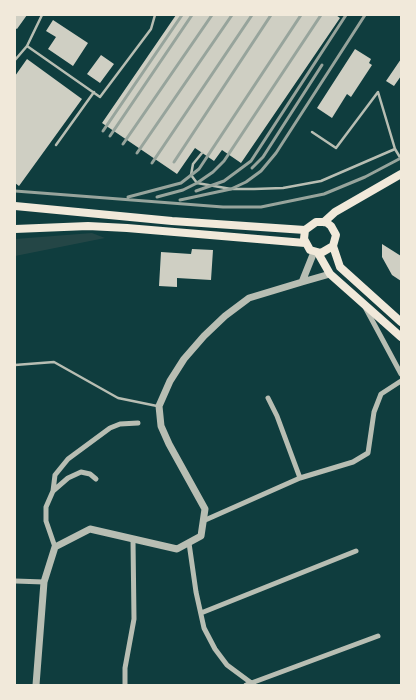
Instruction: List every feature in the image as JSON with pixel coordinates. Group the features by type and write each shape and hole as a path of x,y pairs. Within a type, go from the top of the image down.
{"main road":[{"path":"305,243 305,230 312,223 324,222 335,212 401,174"},
{"path":"15,206 172,221 305,230"},
{"path":"324,222 334,230 336,236 333,246 340,267 401,322"},
{"path":"15,229 88,226 305,243 316,253 330,274 401,337"},
{"path":"316,253 324,253 333,246"}],"street":[{"path":"302,282 316,253"},
{"path":"54,547 90,529 177,549 201,536 205,508 161,426 159,406 170,381 184,359 225,316 249,298 330,274"},
{"path":"363,304 401,374"},
{"path":"203,521 300,478 353,462 368,453 374,412 382,394 401,381"},
{"path":"268,398 277,416 300,478"},
{"path":"36,685 44,582 54,547 46,521 46,507 53,491 55,475 68,458 110,428 120,424 138,423"},
{"path":"53,491 81,472 90,474 96,479"},
{"path":"125,685 125,668 134,619 133,540"},
{"path":"189,542 204,628 226,665 251,684 378,636"},
{"path":"201,613 356,551"},
{"path":"15,581 44,582"}],"lane":[{"path":"15,60 27,46 42,15"},
{"path":"27,46 100,96 151,28 155,15"},
{"path":"56,145 94,92"},
{"path":"312,132 336,148 378,92 395,149 401,159"},
{"path":"202,153 193,164 191,175 197,183 231,189 254,189 283,188 321,181 395,149"},
{"path":"15,365 54,362 118,398 159,406"}],"shaded area":[{"path":"92,233 105,238 15,256 15,239"}],"building":[{"path":"15,15 27,15 17,29 15,28"},
{"path":"176,15 336,15 340,18 241,163 222,150 214,161 195,148 177,174 102,123"},
{"path":"53,20 88,43 73,66 48,49 56,37 46,31"},
{"path":"355,49 371,59 369,63 372,65 351,97 347,94 332,118 317,108"},
{"path":"101,55 114,64 100,83 87,74"},
{"path":"27,59 82,99 19,186 15,183 15,76"},
{"path":"401,59 401,76 394,86 386,81"},
{"path":"382,244 401,256 401,281 392,275 382,257"},
{"path":"192,249 213,250 211,280 177,278 177,287 159,286 161,252 191,254"}],"railway":[{"path":"103,131 182,15"},
{"path":"110,136 192,15"},
{"path":"123,144 212,15"},
{"path":"137,153 232,15"},
{"path":"152,163 252,15"},
{"path":"174,162 271,15"},
{"path":"128,197 181,183 199,169 301,15"},
{"path":"157,197 183,190 197,183 213,172 224,161 321,15"},
{"path":"196,191 224,181 251,161 346,15"},
{"path":"180,200 231,189 246,182 261,171 276,153 365,15"},
{"path":"252,168 263,157 322,65"},
{"path":"15,191 223,207 261,207 324,194 365,177 401,158"}]}
